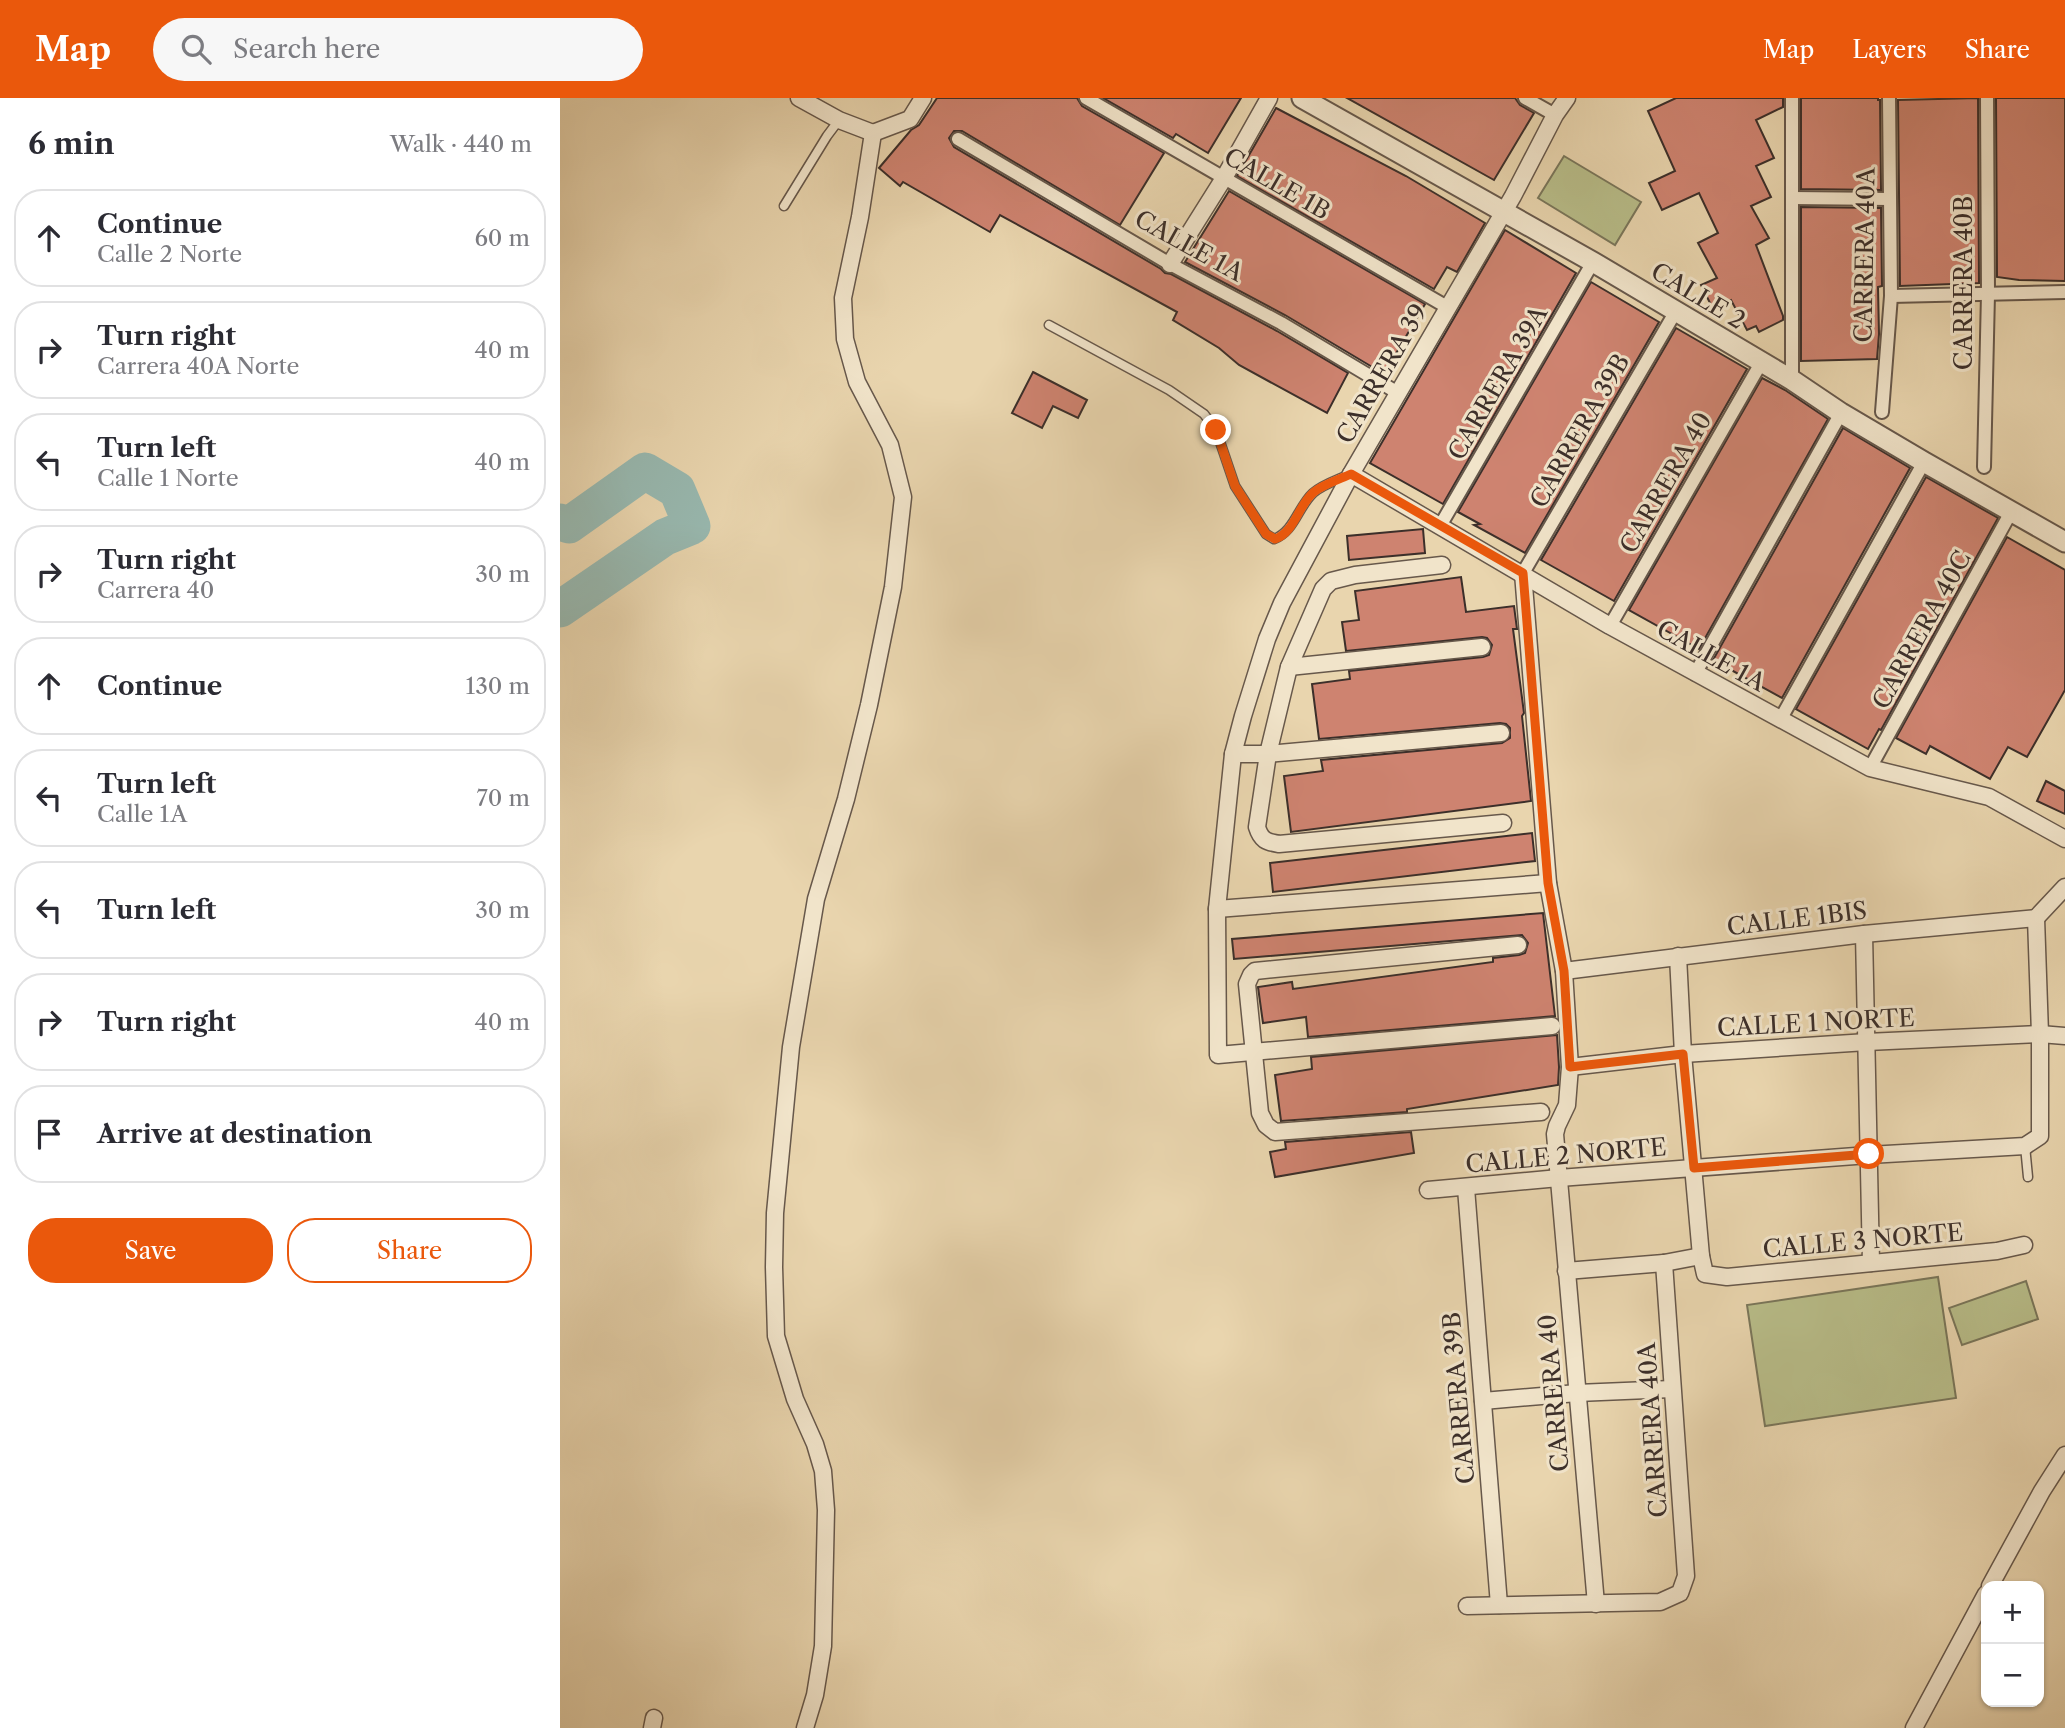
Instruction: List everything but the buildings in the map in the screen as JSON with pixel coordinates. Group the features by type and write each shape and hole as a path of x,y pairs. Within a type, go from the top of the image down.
{"street":[{"path":"799,98 839,120 873,133 910,119 923,98"},
{"name":"CALLE 1B","path":"1086,98 1447,307"},
{"path":"1170,264 1224,178 1269,98"},
{"name":"CALLE 2","path":"1302,98 1593,262 1792,380 1924,463 2065,542"},
{"path":"1525,98 1555,115"},
{"name":"CARRERA 39","path":"1254,1051 1218,1055 1217,909 1233,754 1242,716 1267,639 1282,603 1351,474 1567,98"},
{"path":"1792,98 1792,380"},
{"name":"CARRERA 40A","path":"1882,412 1891,296 1889,98"},
{"name":"CARRERA 40B","path":"1984,467 1988,294 1987,98"},
{"path":"805,1728 815,1695 823,1646 826,1510 823,1471 815,1444 795,1399 776,1336 775,1213 791,1047 816,899 846,799 869,705 893,587 903,497 890,445 857,382 845,339 843,298 860,217 873,133"},
{"name":"CALLE 1A","path":"958,139 1170,264 1281,323 1398,393"},
{"path":"1792,198 1890,199"},
{"name":"CARRERA 39A","path":"1440,526 1593,262"},
{"path":"1891,296 2065,292"},
{"name":"CARRERA 39B","path":"1523,573 1676,311"},
{"name":"CARRERA 40","path":"1610,626 1761,363"},
{"path":"1695,674 1841,413"},
{"path":"1780,720 1924,463"},
{"name":"CALLE 1A","path":"1351,474 1610,626 1870,768 1989,797 2065,839"},
{"name":"CARRERA 40C","path":"1870,768 2011,512"},
{"path":"1441,565 1355,575 1331,581 1317,598 1289,667 1268,754 1257,827 1260,836 1268,843 1279,844 1503,823"},
{"path":"1523,573 1548,883 1564,971 1570,1067"},
{"path":"1289,667 1482,646"},
{"path":"1233,754 1268,754 1501,733"},
{"path":"1217,909 1548,883"},
{"path":"2025,1146 2040,1136 2036,918 2065,887"},
{"name":"CALLE 1BIS","path":"1564,971 1864,934 2036,918"},
{"path":"1864,934 1871,1263"},
{"path":"1518,945 1255,971 1247,984 1260,1114 1266,1125 1275,1132 1541,1112"},
{"path":"1566,1271 1664,1263 1701,1256 1683,1054 1678,956"},
{"path":"1254,1051 1552,1026"},
{"name":"CALLE 1 NORTE","path":"1570,1067 1683,1054 1867,1042 2040,1034 2065,1036"},
{"name":"CARRERA 40","path":"1570,1067 1567,1105 1556,1126 1555,1134 1596,1604"},
{"name":"CALLE 2 NORTE","path":"1428,1190 1869,1154 2025,1146"},
{"name":"CARRERA 39B","path":"1466,1188 1499,1605"},
{"name":"CALLE 3 NORTE","path":"1701,1256 1705,1274 1727,1277 1997,1251 2024,1245"},
{"name":"CARRERA 40A","path":"1596,1604 1660,1602 1680,1593 1686,1576 1664,1263"},
{"path":"1483,1401 1672,1389"},
{"path":"1993,1581 2065,1455"},
{"path":"1914,1728 1981,1603"},
{"path":"1466,1606 1596,1604"}],"lane":[{"path":"784,206 839,120"},
{"path":"1049,325 1169,390 1204,414 1216,430 1235,486 1266,534 1275,539 1283,536 1300,508 1315,491 1351,474"},
{"path":"2025,1146 2028,1177"}],"green space":[{"path":"1564,156 1641,202 1615,245 1538,198"},
{"path":"1938,1277 1956,1398 1765,1426 1747,1305"},
{"path":"2026,1281 2038,1319 1962,1345 1949,1308"}],"waterway":[{"path":"560,522 569,525 645,471 677,490 692,526 665,537 560,609"}],"route":[{"path":"1216,430 1235,486 1266,534 1275,539 1283,536 1300,508 1315,491 1351,474 1523,573 1548,883 1564,971 1570,1067 1683,1054 1694,1168 1869,1154"}]}
